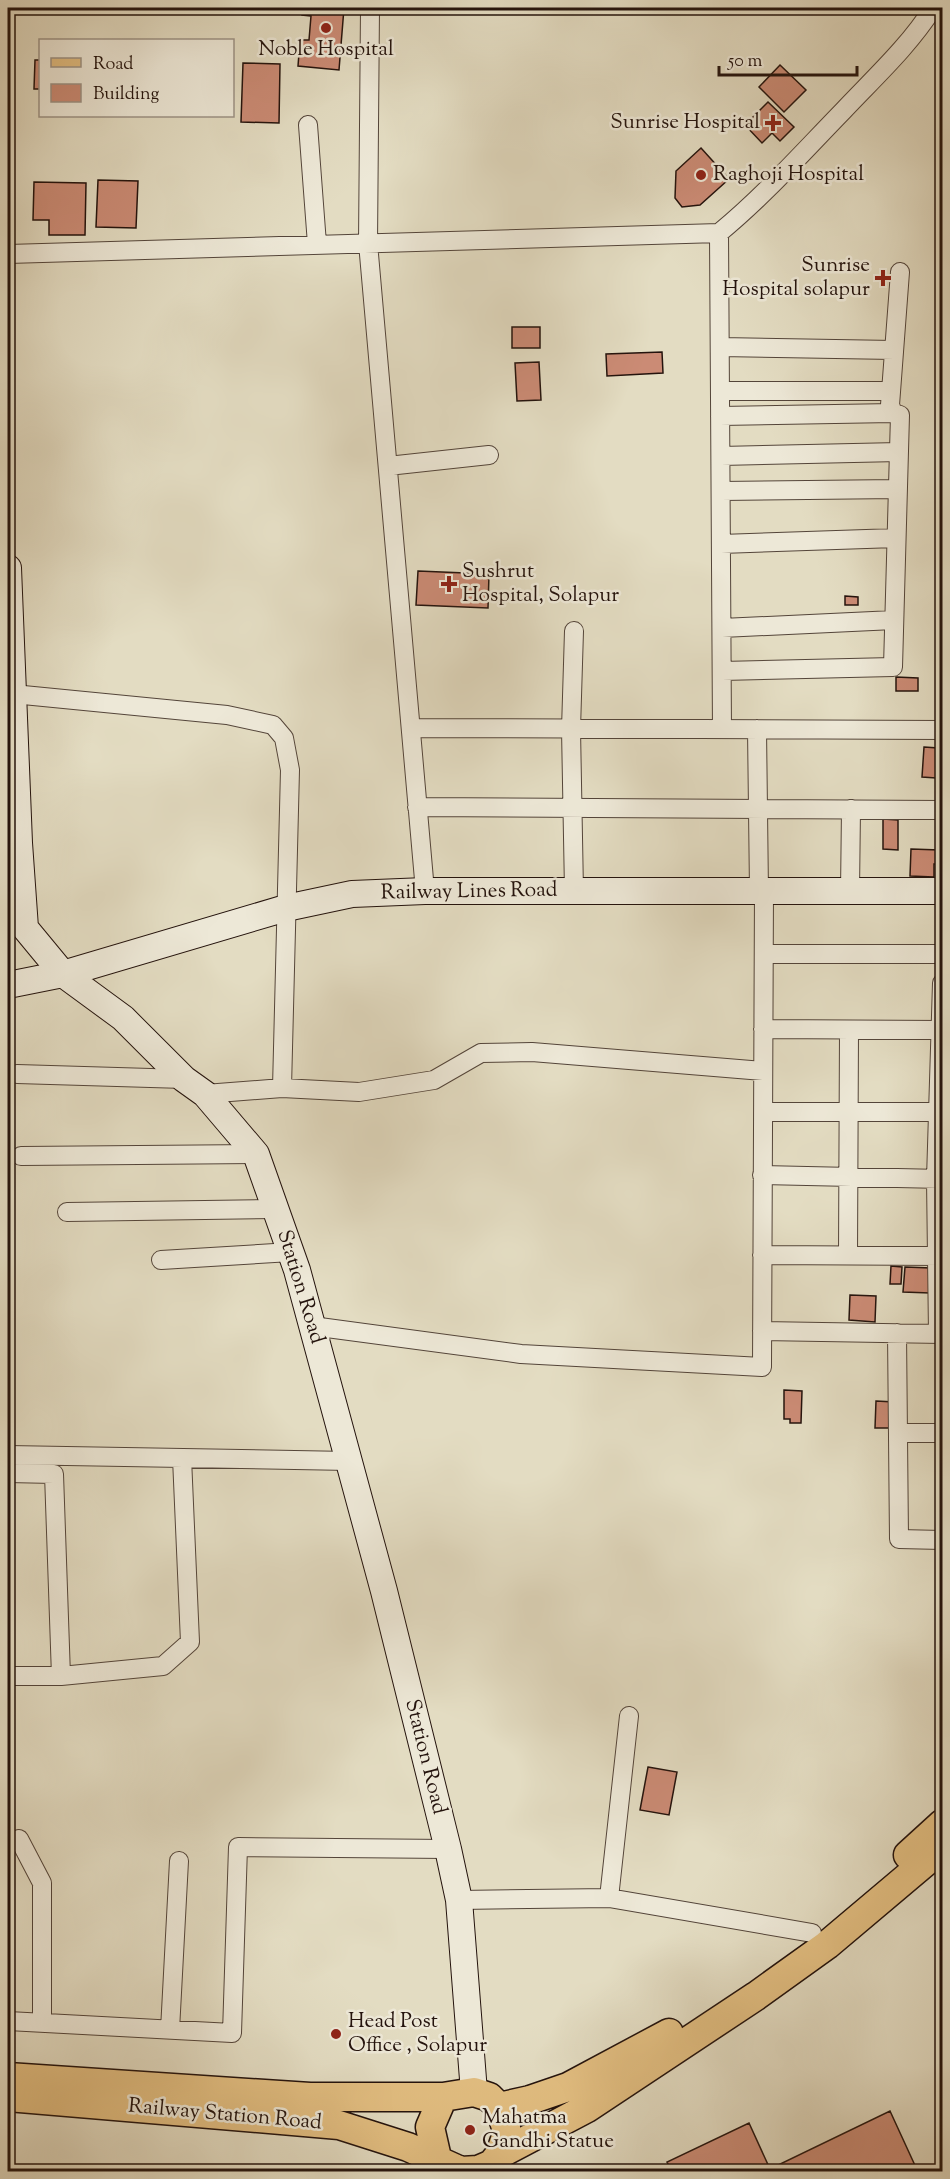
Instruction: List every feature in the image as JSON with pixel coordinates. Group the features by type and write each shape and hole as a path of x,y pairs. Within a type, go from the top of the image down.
{"main road":[{"name":"Station Road","path":"8,568 13,694 10,722 25,928 63,974 123,1018 184,1079 205,1094 256,1154 291,1252 312,1326 349,1461 448,1849 459,1900 474,2092"},
{"name":"Railway Lines Road","path":"8,985 63,974 286,908 352,894 425,891 942,891"},
{"path":"499,2107 549,2095 568,2087 694,2019 871,1888 942,1824"},
{"path":"500,2154 506,2127 499,2107 489,2097 474,2092 443,2097 430,2127 437,2158 451,2168 470,2170 492,2164 500,2154 587,2108 756,1996 827,1945 942,1848"},
{"name":"Railway Station Road","path":"8,2077 310,2097 443,2097"},
{"name":"Railway Station Road","path":"8,2097 339,2124 437,2158"}],"street":[{"path":"370,8 368,243 425,891"},
{"path":"8,254 719,232 751,206 921,26 933,8"},
{"path":"308,125 317,244"},
{"path":"719,232 722,729"},
{"path":"893,413 890,405 900,272"},
{"path":"720,347 894,350"},
{"path":"720,391 891,391"},
{"path":"720,416 893,413 900,415 893,667 722,671"},
{"path":"721,456 899,452"},
{"path":"388,466 489,455"},
{"path":"721,491 898,489"},
{"path":"721,544 896,538"},
{"path":"722,628 894,620"},
{"path":"574,631 571,729 574,891"},
{"path":"13,694 227,715 273,725 284,738 290,770 282,1088"},
{"path":"411,728 942,730"},
{"path":"312,1326 521,1354 762,1367 764,954 757,729"},
{"path":"417,807 942,810"},
{"path":"850,809 850,891"},
{"path":"764,954 942,954"},
{"path":"762,1331 940,1334 939,1179 942,983"},
{"path":"763,1029 941,1030"},
{"path":"848,1256 849,1030"},
{"path":"205,1094 282,1088 359,1092 434,1080 481,1053 532,1052 763,1071"},
{"path":"16,1074 184,1079"},
{"path":"763,1112 940,1112"},
{"path":"21,1156 256,1154"},
{"path":"762,1175 939,1179"},
{"path":"67,1212 275,1209"},
{"path":"160,1260 291,1252"},
{"path":"762,1255 940,1256"},
{"path":"897,1333 899,1539 942,1539"},
{"path":"898,1433 942,1433"},
{"path":"8,1455 349,1461"},
{"path":"8,1676 61,1676 164,1666 190,1642 182,1458"},
{"path":"8,1473 54,1474 61,1676"},
{"path":"609,1898 629,1716"},
{"path":"19,1839 42,1883 42,2023"},
{"path":"8,2021 232,2033 238,1847 448,1849"},
{"path":"170,2030 179,1861"},
{"path":"459,1900 609,1898 812,1933"}],"building":[{"name":"Noble Hospital","path":"302,8 344,8 339,70 298,66 300,40 309,40 311,16 302,15"},
{"path":"35,60 39,60 39,89 34,89"},
{"path":"243,63 280,64 279,123 241,122"},
{"path":"780,65 806,90 784,112 759,87"},
{"name":"Sunrise Hospital","path":"768,102 794,127 780,141 772,133 762,143 745,125"},
{"name":"Raghoji Hospital","path":"701,148 729,179 700,205 682,207 675,198 676,171"},
{"path":"98,180 138,181 136,228 96,227"},
{"path":"34,182 86,183 85,235 49,235 49,220 33,220"},
{"path":"512,327 540,327 540,348 512,348"},
{"path":"662,352 663,373 607,376 606,354"},
{"path":"539,362 541,400 517,401 515,363"},
{"path":"418,571 489,574 488,608 416,605"},
{"path":"845,596 858,597 858,605 845,605"},
{"path":"896,677 918,678 918,691 896,691"},
{"path":"924,747 938,748 936,778 922,777"},
{"path":"883,819 898,820 898,850 883,849"},
{"path":"911,849 939,850 939,864 934,864 934,877 910,876"},
{"path":"891,1266 902,1267 901,1284 890,1284"},
{"path":"905,1267 931,1268 930,1293 903,1292"},
{"path":"850,1295 876,1296 875,1322 849,1320"},
{"path":"784,1390 802,1391 801,1423 790,1423 790,1419 784,1419"},
{"path":"876,1401 894,1402 893,1428 875,1428"},
{"path":"648,1767 677,1772 669,1815 640,1810"},
{"path":"890,2111 918,2172 672,2172 667,2162 749,2123 770,2169"}],"place":[{"name":"Noble Hospital","path":"326,28"},
{"name":"Sunrise Hospital","path":"773,123"},
{"name":"Raghoji Hospital","path":"701,175"},
{"name":"Sunrise Hospital solapur","path":"883,278"},
{"name":"Sushrut Hospital, Solapur","path":"449,584"},
{"name":"Head Post Office , Solapur","path":"336,2034"},
{"name":"Mahatma Gandhi Statue","path":"470,2130"}]}
